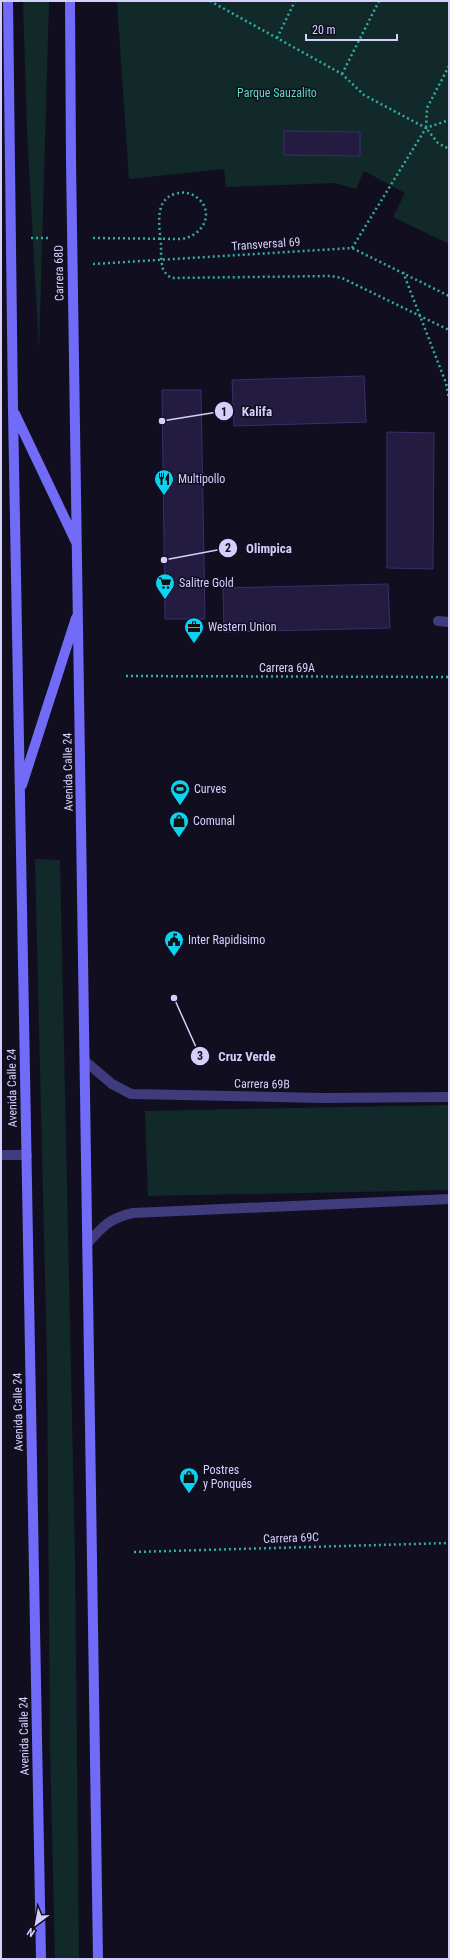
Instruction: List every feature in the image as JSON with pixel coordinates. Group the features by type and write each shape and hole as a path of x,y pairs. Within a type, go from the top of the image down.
{"main road":[{"name":"Avenida Calle 24","path":"8,1 13,410 41,1959"},
{"name":"Carrera 68D","path":"70,1 72,265 77,545"},
{"path":"13,410 77,545"},
{"name":"Avenida Calle 24","path":"77,545 98,1959"},
{"path":"20,793 78,610"}],"street":[{"path":"438,621 449,622"},
{"name":"Carrera 69B","path":"85,1061 112,1084 131,1094 323,1098 449,1097"},
{"path":"1,1155 27,1155"},
{"path":"87,1244 102,1228 117,1217 133,1213 449,1199"}],"path":[{"path":"210,1 342,74 364,95 426,128 438,143 449,149"},
{"path":"277,38 295,1"},
{"path":"342,74 379,1"},
{"path":"352,248 426,128 427,108 449,66"},
{"path":"426,128 449,120"},
{"path":"180,238 188,238 201,230 206,215 200,201 187,192 172,194 162,204 160,219 162,260 165,272 177,279 330,276 342,278 449,330"},
{"name":"Transversal 69","path":"72,265 352,248 449,296"},
{"path":"403,272 446,383 449,399"},
{"name":"Carrera 69A","path":"126,676 449,677"},
{"name":"Carrera 69C","path":"134,1552 449,1543"}],"green space":[{"path":"23,1 49,1 39,352 27,129"},
{"name":"Parque Sauzalito","path":"117,1 449,1 449,244 393,217 405,193 364,171 356,189 335,183 226,187 224,169 129,179"},
{"path":"35,859 60,860 75,1558 79,1959 55,1959 50,1747 47,1361"},
{"path":"449,1105 449,1190 148,1196 145,1111"}],"building":[{"path":"284,131 360,132 360,156 284,155"},
{"path":"364,376 366,422 234,426 232,380"},
{"path":"162,390 201,390 205,619 165,619"},
{"path":"387,432 434,433 433,569 387,568"},
{"path":"388,584 390,628 224,632 223,588"}],"place":[{"name":"Kalifa","path":"162,421"},
{"name":"Multipollo","path":"164,496"},
{"name":"Olimpica","path":"164,560"},
{"name":"Salitre Gold","path":"165,600"},
{"name":"Western Union","path":"194,644"},
{"name":"Curves","path":"180,806"},
{"name":"Comunal","path":"179,838"},
{"name":"Inter Rapidisimo","path":"174,957"},
{"name":"Cruz Verde","path":"174,998"},
{"name":"Postres y Ponqués","path":"189,1494"}]}
